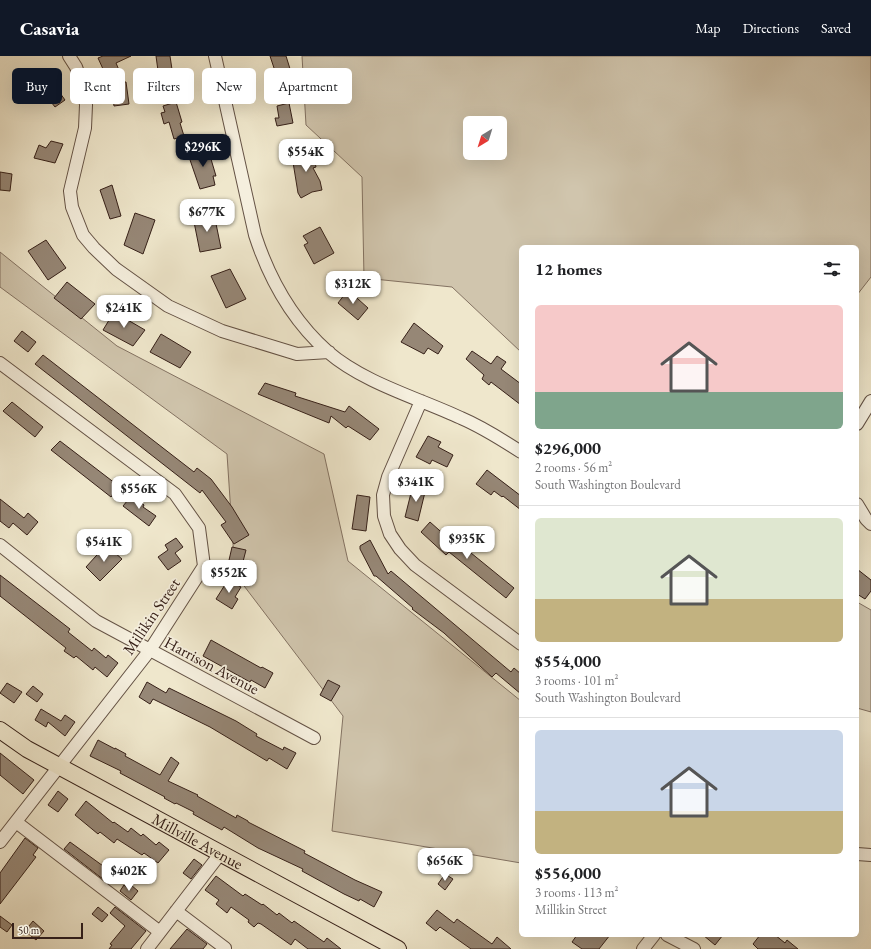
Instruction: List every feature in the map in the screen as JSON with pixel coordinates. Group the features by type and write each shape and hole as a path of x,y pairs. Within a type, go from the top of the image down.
{"main road":[{"name":"Millville Avenue","path":"0,730 27,749 398,949"}],"street":[{"path":"69,56 76,68 83,86 86,105 85,128 70,191 72,206 83,236 116,269 168,306 222,331 297,354 329,352"},
{"path":"215,56 255,235 263,259 294,314 312,336 329,352 361,374 489,431 519,451"},
{"name":"Millikin Street","path":"0,363 175,494 199,528 204,566 150,650 16,822 2,837"},
{"path":"420,401 382,495 384,516 390,534 400,549 415,564 519,642"},
{"path":"859,421 871,402"},
{"path":"859,507 871,524"},
{"name":"Harrison Avenue","path":"0,545 96,620 314,738"},
{"path":"16,822 160,932"},
{"path":"147,949 220,854"},
{"path":"859,854 871,855"},
{"path":"176,911 225,948"},
{"path":"644,949 653,937"},
{"path":"671,937 694,949"}],"shaded area":[{"path":"302,56 871,56 871,277 859,292 859,245 519,245 519,350 452,287 364,278 362,177 306,125 305,104 352,104 352,68 303,68"},
{"path":"0,252 117,346 324,454 348,561 519,699 519,863 332,831 343,716 235,574 227,454 0,287"},
{"path":"859,603 871,610 871,712 859,709"}],"building":[{"path":"103,56 131,56 116,63 118,68 103,68 98,58"},
{"path":"156,56 170,56 172,68 158,68"},
{"path":"270,56 286,56 290,68 274,68"},
{"path":"126,82 129,104 114,106 114,104 125,104"},
{"path":"177,104 182,122 180,123 184,136 174,139 169,122 164,124 161,113 165,112 163,106"},
{"path":"289,104 293,123 277,126 275,118 279,118 277,106"},
{"path":"51,141 63,144 55,163 34,158 39,145 46,148"},
{"path":"208,149 216,176 213,176 215,185 200,189 188,154"},
{"path":"312,150 316,167 313,168 320,181 322,190 312,192 301,198 298,193 292,156 300,152"},
{"path":"0,172 12,174 10,191 0,190"},
{"path":"112,185 121,216 110,219 100,190"},
{"path":"135,213 155,220 143,254 124,245"},
{"path":"214,214 221,248 200,252 193,217"},
{"path":"320,227 334,253 314,264 304,245 308,243 303,236"},
{"path":"46,240 66,268 48,280 28,251"},
{"path":"230,269 246,299 226,308 211,276"},
{"path":"67,282 95,304 81,319 54,298"},
{"path":"348,290 368,308 358,320 338,303"},
{"path":"114,312 145,330 133,346 103,330"},
{"path":"414,323 443,346 438,354 428,348 424,354 401,342"},
{"path":"22,331 36,342 28,352 14,341"},
{"path":"161,334 191,352 180,368 150,352"},
{"path":"472,351 491,364 497,356 506,362 501,369 519,382 519,403 491,382 489,385 482,379 484,375 466,359"},
{"path":"43,355 194,472 197,468 211,479 232,507 249,535 234,544 221,525 226,522 202,490 200,493 35,364"},
{"path":"265,383 296,393 295,396 345,412 349,406 379,429 370,440 348,426 346,428 331,416 329,423 258,394"},
{"path":"12,402 43,427 35,437 3,411"},
{"path":"428,436 441,442 438,447 453,455 447,467 432,460 430,464 416,457"},
{"path":"60,441 120,487 111,497 51,450"},
{"path":"487,470 519,494 519,508 503,496 502,497 494,491 491,495 476,484"},
{"path":"413,485 426,488 418,521 405,517"},
{"path":"132,495 144,505 143,507 156,516 149,526 123,506"},
{"path":"357,495 370,497 366,531 352,529"},
{"path":"0,499 24,518 28,513 38,522 27,535 13,523 9,528 0,521"},
{"path":"430,522 457,546 460,544 514,588 506,598 449,552 446,555 421,532"},
{"path":"176,538 183,547 175,553 181,561 168,570 158,557 168,550 165,545"},
{"path":"370,540 388,574 391,571 511,672 514,668 519,672 519,692 496,673 492,677 444,633 412,609 413,608 376,576 374,576 360,549 360,546"},
{"path":"106,545 122,559 100,581 86,567"},
{"path":"232,547 246,550 240,573 227,569"},
{"path":"859,571 871,580 871,591 865,599 859,595"},
{"path":"0,575 70,629 68,632 92,651 94,648 106,658 108,655 118,663 107,677 95,667 93,670 76,656 74,658 64,651 66,648 0,596"},
{"path":"228,580 241,587 235,597 238,599 232,609 216,599"},
{"path":"211,640 261,668 262,667 273,673 265,688 251,680 250,682 203,656"},
{"path":"328,680 340,686 331,701 320,695"},
{"path":"147,682 166,693 169,688 236,721 257,734 256,736 283,750 284,747 296,753 287,769 269,758 267,761 210,727 153,699 150,704 139,697"},
{"path":"7,683 22,692 14,703 0,693"},
{"path":"33,686 43,694 37,702 26,694"},
{"path":"41,709 61,721 65,715 75,722 65,736 48,722 46,727 35,720"},
{"path":"98,740 126,754 125,756 160,775 171,757 179,763 168,781 198,795 197,796 236,818 237,815 305,851 304,853 355,880 382,892 374,907 360,899 359,901 344,894 302,871 303,869 258,848 224,827 222,830 193,814 194,812 176,803 175,804 120,773 121,771 90,756"},
{"path":"0,753 34,780 23,794 0,775"},
{"path":"58,791 68,799 58,812 48,805"},
{"path":"86,801 113,823 114,822 128,832 131,828 141,836 143,834 156,845 159,842 169,850 158,863 144,853 142,855 117,839 114,843 100,832 98,834 75,815"},
{"path":"25,838 38,848 33,855 36,857 0,904 0,873"},
{"path":"70,842 110,871 104,880 64,849"},
{"path":"194,859 202,865 191,879 183,873"},
{"path":"445,874 453,879 445,890 438,884"},
{"path":"216,876 243,896 245,894 262,905 263,904 277,915 279,913 292,923 294,921 324,942 327,938 341,949 308,949 295,939 291,945 261,924 258,923 254,927 248,922 249,920 231,907 227,913 216,904 219,900 205,890"},
{"path":"124,885 128,888 131,885 138,891 131,900 120,891"},
{"path":"98,907 108,915 102,922 92,914"},
{"path":"115,907 146,931 131,949 109,949 112,945 110,944 125,926 110,913"},
{"path":"437,910 454,923 457,919 492,944 497,937 511,949 471,949 440,927 436,931 426,923"},
{"path":"0,916 12,925 7,932 0,927"},
{"path":"33,921 44,931 36,940 25,931"},
{"path":"187,929 207,944 203,949 170,949"},
{"path":"576,937 608,937 599,949 582,949 572,942"},
{"path":"705,937 721,937 715,945"},
{"path":"758,937 778,937 785,943 787,940 798,949 758,949 753,944"}]}
